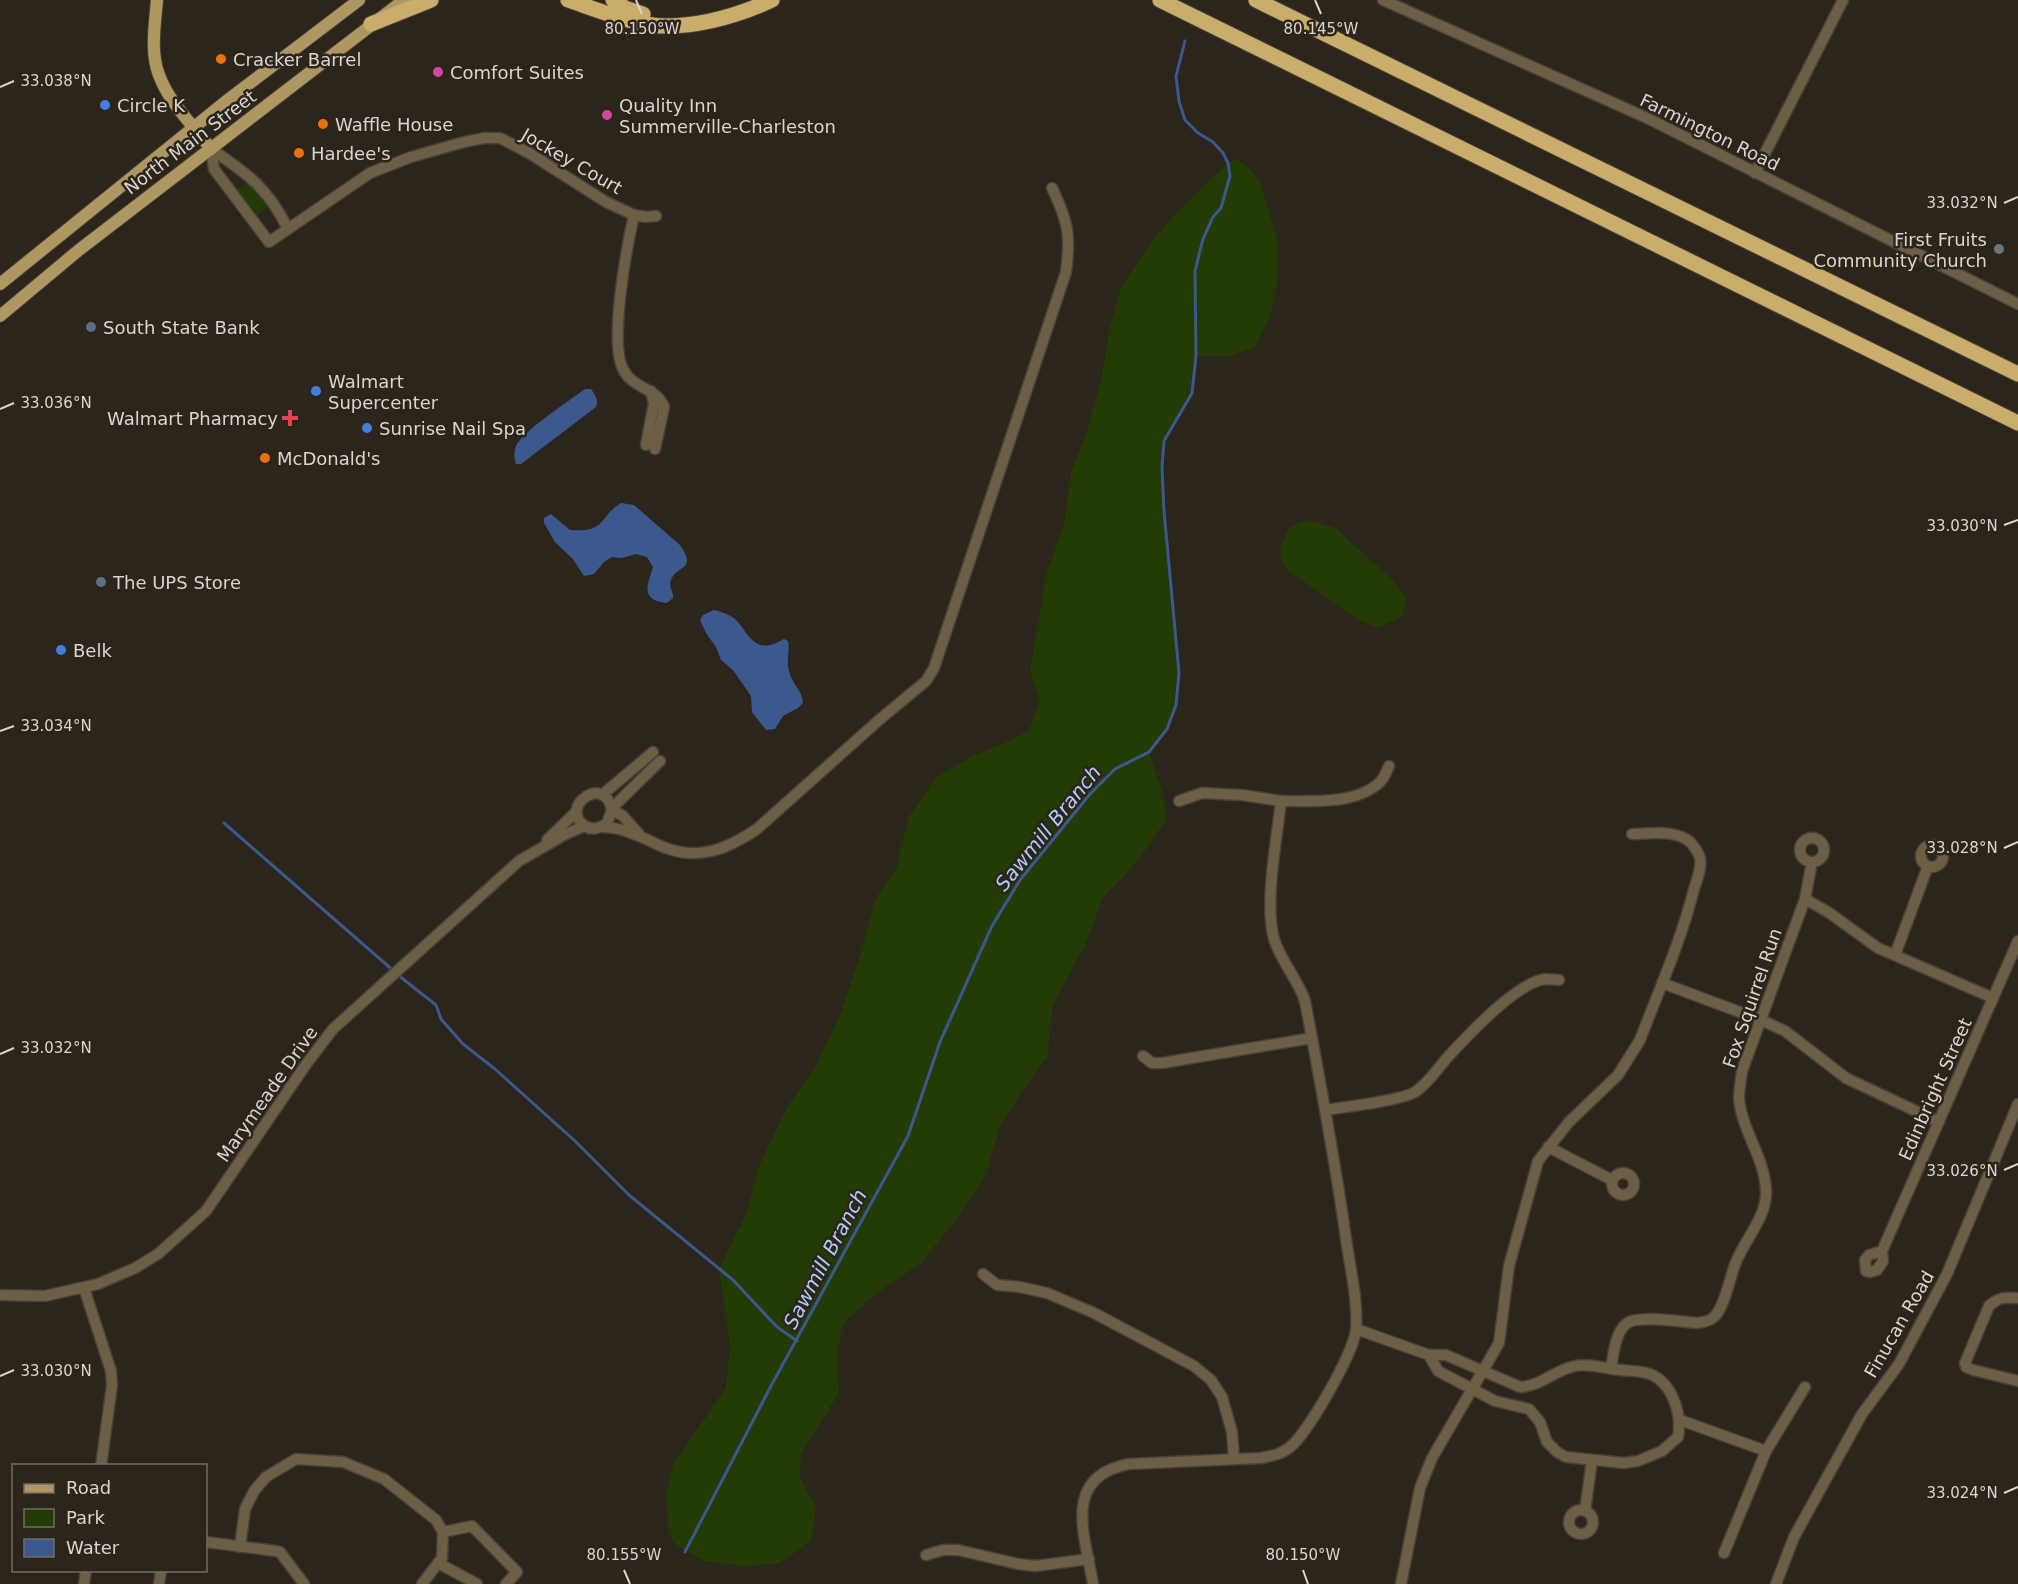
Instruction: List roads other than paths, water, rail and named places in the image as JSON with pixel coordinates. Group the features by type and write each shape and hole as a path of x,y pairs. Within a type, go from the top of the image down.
{"highway":[{"path":"371,24 431,0"},
{"path":"568,0 630,20 664,26 709,21 743,13 772,0"},
{"path":"613,0 625,8 658,19 709,21"},
{"path":"1160,0 2018,423"},
{"path":"1256,0 2018,374"}],"main road":[{"path":"157,0 153,33 159,76 176,105 211,149"},
{"name":"North Main Street","path":"0,284 194,127 359,0"},
{"name":"North Main Street","path":"0,316 79,249 404,0"}],"street":[{"name":"Farmington Road","path":"1383,0 1647,118 2018,304"},
{"path":"1755,173 1843,0"},
{"name":"Jockey Court","path":"211,149 214,169 269,242 370,173 411,157 484,138 500,138 606,202 634,215 656,216"},
{"path":"211,149 256,181 278,208 288,229"},
{"path":"596,828 607,823 612,809 656,757 602,795 584,796 577,810 580,822 596,828 617,827 668,849 703,854 721,850 757,829 926,681 934,668 1066,272 1069,249 1068,231 1065,214 1052,188"},
{"name":"Jockey Court","path":"634,215 626,249 621,290 618,354 622,369 629,379 651,391 662,401 664,407 650,447"},
{"path":"1179,801 1202,793 1242,795 1281,801 1325,802 1352,796 1381,782 1389,766"},
{"path":"602,795 612,809 649,840"},
{"path":"1094,1584 1082,1516 1083,1502 1087,1488 1102,1472 1129,1464 1274,1456 1288,1449 1299,1439 1345,1361 1356,1329 1354,1291 1312,1038 1302,991 1280,954 1272,926 1270,908 1281,801"},
{"name":"Marymeade Drive","path":"537,851 577,810"},
{"name":"Marymeade Drive","path":"0,1295 45,1296 84,1288 135,1268 158,1254 206,1211 307,1063 333,1029 519,861 584,826 596,828"},
{"path":"1401,1584 1420,1488 1432,1458 1499,1342 1509,1266 1516,1233 1538,1161 1569,1122 1618,1075 1640,1040 1687,917 1698,874 1700,858 1696,849 1688,841 1678,836 1632,834"},
{"name":"Fox Squirrel Run","path":"1611,1369 1616,1342 1626,1324 1636,1319 1697,1323 1706,1322 1715,1316 1736,1261 1764,1209 1765,1175 1739,1100 1739,1088 1742,1071 1805,898 1812,862"},
{"path":"1895,956 1928,866"},
{"path":"1805,898 1878,948 1993,998"},
{"name":"Edinbright Street","path":"1882,1251 2018,941"},
{"path":"1325,1110 1402,1097 1415,1092 1459,1044 1511,996 1538,981 1559,980"},
{"path":"1662,983 1785,1031 1846,1078 1939,1122"},
{"path":"1143,1056 1152,1063 1162,1063 1312,1038"},
{"name":"Finucan Road","path":"1776,1584 1794,1537 1862,1414 1899,1364 1947,1274 2018,1104"},
{"path":"1548,1147 1612,1180"},
{"path":"983,1274 997,1285 1047,1293 1094,1313 1194,1366 1211,1380 1222,1397 1230,1423 1234,1459"},
{"path":"84,1288 111,1371 112,1385 101,1464"},
{"path":"2018,1298 2003,1297 1995,1300 1989,1306 1965,1363 1966,1367 1973,1370 2018,1381"},
{"path":"1356,1329 1429,1355 1446,1355 1520,1387 1530,1387 1570,1367 1582,1365 1649,1374 1668,1389 1680,1420 1678,1437 1662,1451 1638,1461 1624,1463 1566,1457 1547,1442 1540,1422 1529,1409 1495,1401 1438,1371 1429,1355"},
{"path":"1724,1553 1766,1451 1805,1387"},
{"path":"1680,1420 1766,1451"},
{"path":"240,1547 244,1509 254,1491 266,1478 296,1459 342,1462 384,1479 436,1520 443,1532 442,1558 422,1584"},
{"path":"1585,1511 1592,1460"},
{"path":"443,1532 472,1526 517,1572 506,1584"},
{"path":"207,1542 280,1552 304,1584"},
{"path":"926,1555 943,1550 958,1550 1035,1566 1089,1559"},
{"path":"438,1563 477,1584"}],"water":[{"path":"585,389 591,389 594,393 597,400 596,407 521,464 516,464 515,450 520,440"},
{"path":"621,503 634,505 680,545 685,553 686,564 671,580 673,598 667,603 658,601 649,595 648,585 653,567 647,557 636,554 622,558 612,557 604,562 594,574 584,576 573,559 555,542 544,523 544,518 551,514 570,530 590,529 597,526"},
{"path":"714,610 734,618 750,638 759,644 770,645 784,639 788,641 789,671 803,703 783,716 775,729 766,730 752,712 751,696 733,670 721,660 716,647 706,633 700,620 703,615"}],"waterway":[{"name":"Sawmill Branch","path":"685,1552 771,1386 908,1136 940,1042 992,926 1020,880 1090,794 1115,769 1149,752 1167,729 1176,705 1179,673 1164,511 1162,467 1164,441 1192,393 1196,356 1195,271 1203,239 1213,217 1221,208 1230,176 1228,163 1223,153 1185,120 1179,101 1176,76 1185,41"},
{"path":"224,823 436,1005 441,1019 463,1044 495,1069 575,1141 629,1195 733,1280 777,1327 797,1341"}],"place":[{"name":"Cracker Barrel","path":"221,59"},
{"name":"Comfort Suites","path":"438,72"},
{"name":"Circle K","path":"105,105"},
{"name":"Quality Inn Summerville-Charleston","path":"607,115"},
{"name":"Waffle House","path":"323,124"},
{"name":"Hardee's","path":"299,153"},
{"name":"First Fruits Community Church","path":"1999,249"},
{"name":"South State Bank","path":"91,327"},
{"name":"Walmart Supercenter","path":"316,391"},
{"name":"Walmart Pharmacy","path":"290,418"},
{"name":"Sunrise Nail Spa","path":"367,428"},
{"name":"McDonald's","path":"265,458"},
{"name":"The UPS Store","path":"101,582"},
{"name":"Belk","path":"61,650"}]}
